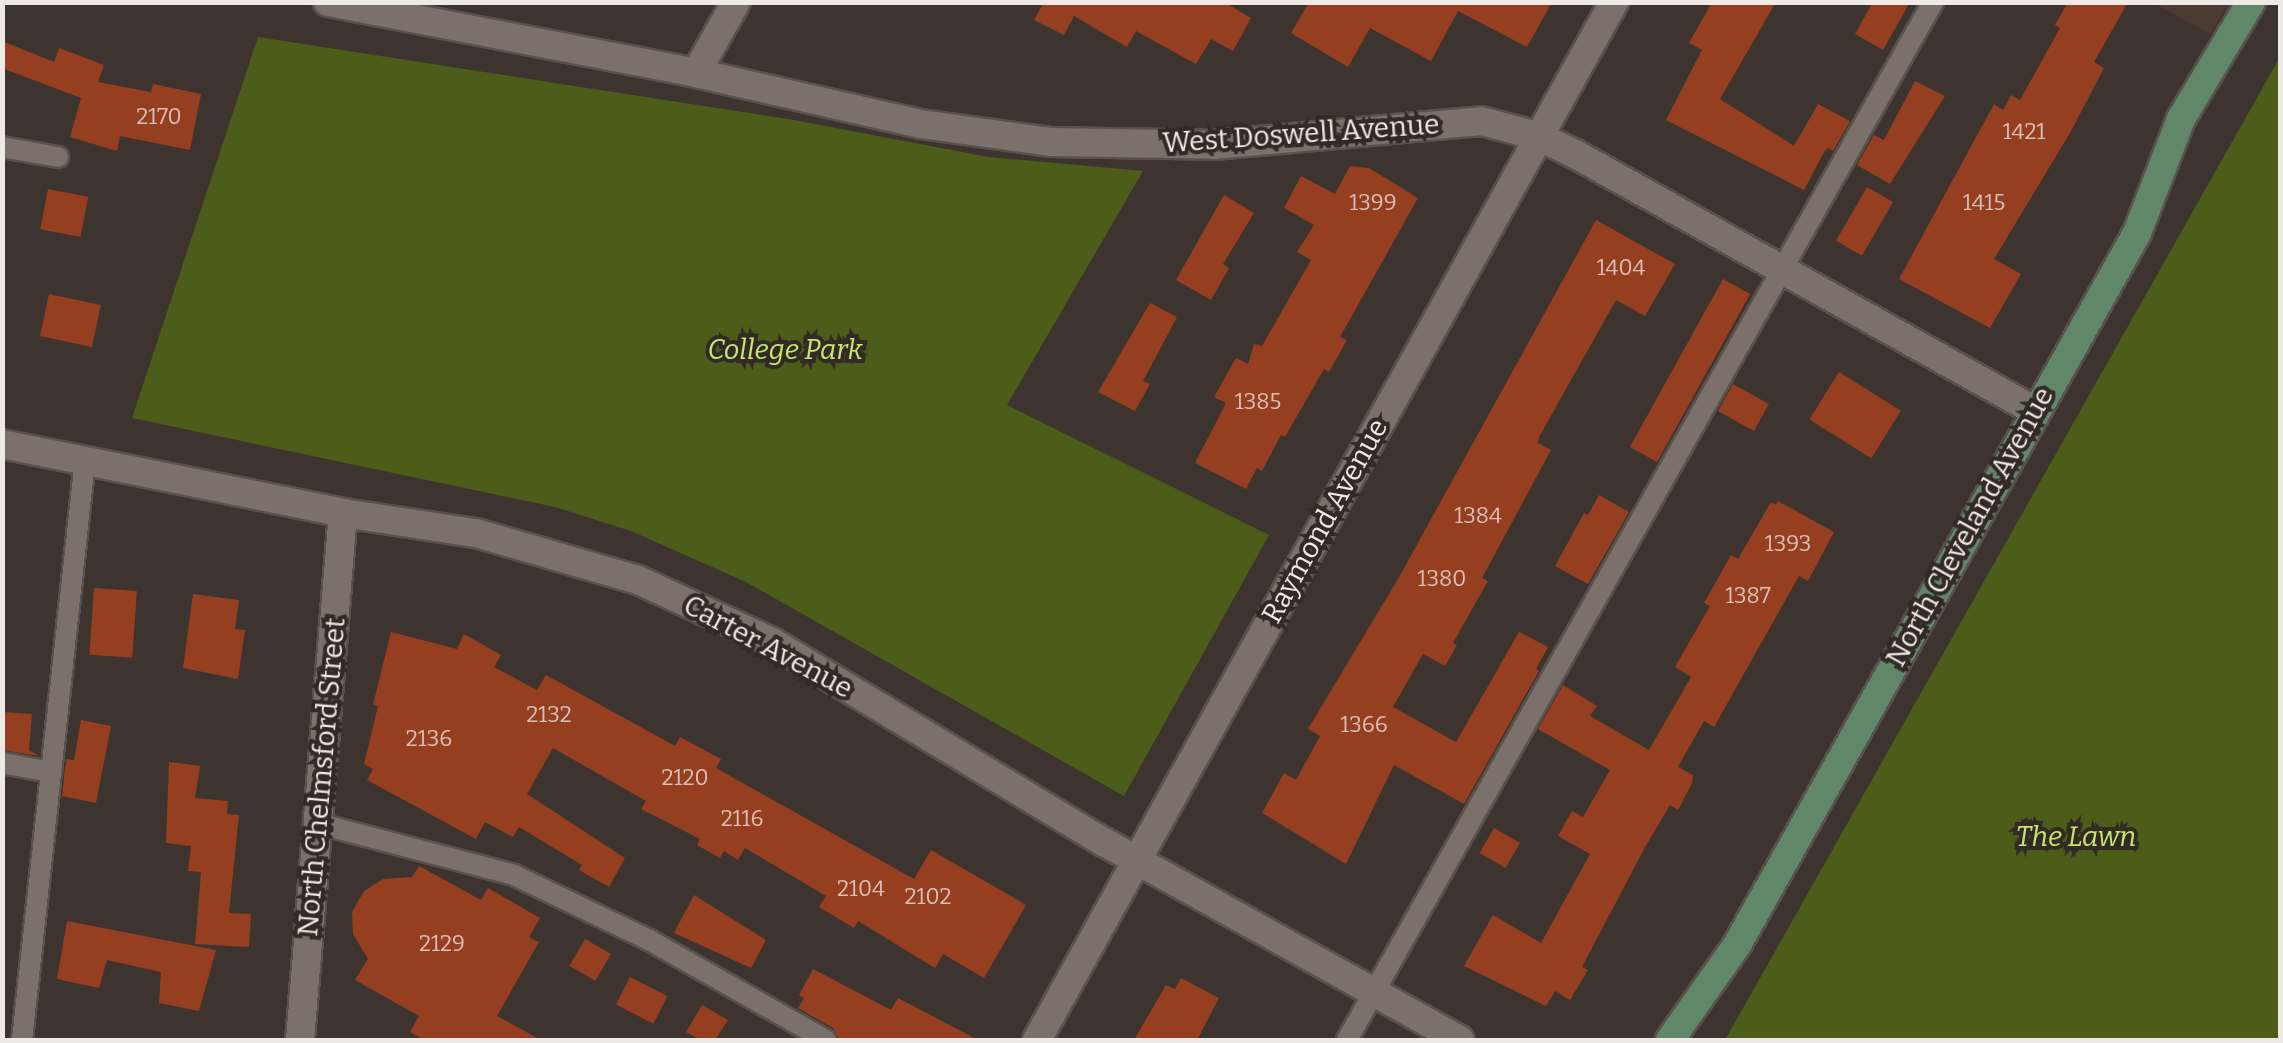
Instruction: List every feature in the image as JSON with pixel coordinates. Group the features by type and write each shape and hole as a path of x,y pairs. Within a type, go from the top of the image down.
{"main road":[{"name":"North Cleveland Avenue","path":"1670,1040 1736,945 2137,233 2182,118 2251,2"}],"street":[{"name":"West Doswell Avenue","path":"328,2 696,73 920,124 1050,142 1214,145 1481,120 1538,136 2034,412"},
{"path":"696,73 736,2"},
{"name":"Raymond Avenue","path":"1036,1040 1614,2"},
{"name":"Carter Avenue","path":"2,444 342,513 476,533 638,580 772,642 1138,860 1460,1040"},
{"name":"North Chelmsford Street","path":"300,1040 342,513"}],"lane":[{"path":"1347,1040 1933,2"},
{"path":"2,147 58,157"},
{"path":"22,1040 84,460"},
{"path":"2,763 51,772"},
{"path":"320,824 514,875 649,940 826,1040"}],"shaded area":[{"path":"2154,3 2229,3 2210,34"}],"green space":[{"name":"College Park","path":"258,37 794,120 988,157 1143,171 1007,405 1269,535 1124,796 746,582 631,531 555,507 132,418"},
{"name":"The Lawn","path":"2280,57 2280,1040 1725,1040"}],"building":[{"path":"1044,2 1224,2 1251,18 1233,51 1211,39 1196,64 1136,31 1127,47 1074,16 1064,35 1034,20"},
{"path":"1309,2 1552,2 1527,47 1458,11 1431,61 1370,28 1348,67 1291,33"},
{"path":"1712,2 1776,2 1720,99 1794,146 1818,104 1850,121 1833,151 1828,148 1824,152 1804,190 1666,120 1702,50 1689,43"},
{"path":"1873,2 1910,2 1883,50 1855,34"},
{"path":"2068,2 2128,2 2094,62 2104,68 1994,259 2021,274 1990,328 1899,279 1994,104 2003,110 2011,95 2020,100 2060,28 2055,25"},
{"path":"2,41 54,62 59,48 104,65 98,82 151,92 153,84 201,94 190,150 120,136 117,151 70,137 81,98 2,68"},
{"path":"1915,81 1945,96 1890,184 1857,165 1874,135 1884,140"},
{"path":"1350,166 1369,168 1418,198 1340,337 1347,340 1329,372 1324,369 1285,437 1281,435 1262,471 1257,468 1246,489 1195,463 1226,403 1214,397 1236,358 1248,364 1254,344 1262,346 1311,260 1297,252 1314,225 1284,208 1301,176 1335,194"},
{"path":"1867,187 1893,202 1862,256 1836,241"},
{"path":"48,189 88,197 80,237 40,229"},
{"path":"1224,195 1254,213 1223,264 1229,268 1211,300 1176,280"},
{"path":"1596,220 1675,264 1645,316 1616,300 1539,437 1538,443 1551,450 1482,578 1488,581 1453,643 1457,645 1445,666 1423,654 1393,707 1456,742 1519,632 1548,647 1536,669 1539,671 1464,804 1394,765 1346,864 1262,813 1284,773 1296,780 1320,736 1308,729 1398,579"},
{"path":"1723,279 1750,294 1657,462 1630,447"},
{"path":"49,294 101,305 92,347 40,336"},
{"path":"1150,303 1177,317 1143,381 1150,384 1135,411 1098,392"},
{"path":"1839,372 1901,411 1871,458 1809,419"},
{"path":"1733,384 1769,404 1754,431 1718,411"},
{"path":"1599,495 1629,512 1588,584 1555,566 1584,513 1588,515"},
{"path":"1778,501 1834,532 1808,581 1799,576 1714,727 1704,721 1678,767 1693,775 1692,783 1678,810 1670,805 1644,849 1582,967 1588,970 1570,1000 1555,991 1546,1006 1464,966 1493,915 1541,943 1590,854 1558,836 1572,811 1583,817 1610,770 1538,729 1563,685 1597,706 1590,716 1649,750 1691,677 1675,667 1710,606 1704,603 1731,555 1738,559 1771,502 1776,505"},
{"path":"94,588 137,591 132,658 89,655"},
{"path":"193,594 239,600 235,629 245,630 238,679 183,668"},
{"path":"391,632 457,649 464,634 501,655 494,667 537,690 546,675 675,746 680,737 721,759 716,768 914,879 931,850 1026,905 984,978 943,954 935,968 858,921 854,928 819,907 826,896 745,848 738,860 724,851 720,858 697,845 700,839 641,809 646,801 553,748 527,794 625,858 609,887 579,870 582,865 519,827 513,837 485,822 476,839 367,780 373,769 364,764 378,706 373,705"},
{"path":"2,712 32,714 29,750 39,756 2,750"},
{"path":"81,720 111,726 96,803 62,796 66,759 74,760"},
{"path":"169,762 200,766 195,798 228,801 227,814 239,815 229,913 251,914 249,947 195,944 201,872 188,871 191,846 166,843"},
{"path":"1494,828 1520,843 1505,868 1480,853"},
{"path":"419,866 481,900 488,888 540,918 529,937 539,942 497,1016 541,1040 425,1040 410,1032 419,1016 355,980 368,959 353,934 352,912 364,891 383,879 412,877"},
{"path":"694,895 766,940 751,968 674,933"},
{"path":"67,921 216,950 199,1011 159,1003 161,972 107,960 99,988 57,979"},
{"path":"585,939 611,954 595,981 570,966"},
{"path":"813,969 891,1010 898,998 978,1040 840,1040 833,1028 798,1008 804,998 799,995"},
{"path":"630,977 667,996 653,1024 616,1005"},
{"path":"1181,978 1219,998 1197,1040 1134,1040 1166,985 1175,989"},
{"path":"702,1005 728,1020 715,1040 701,1040 686,1032"}]}
